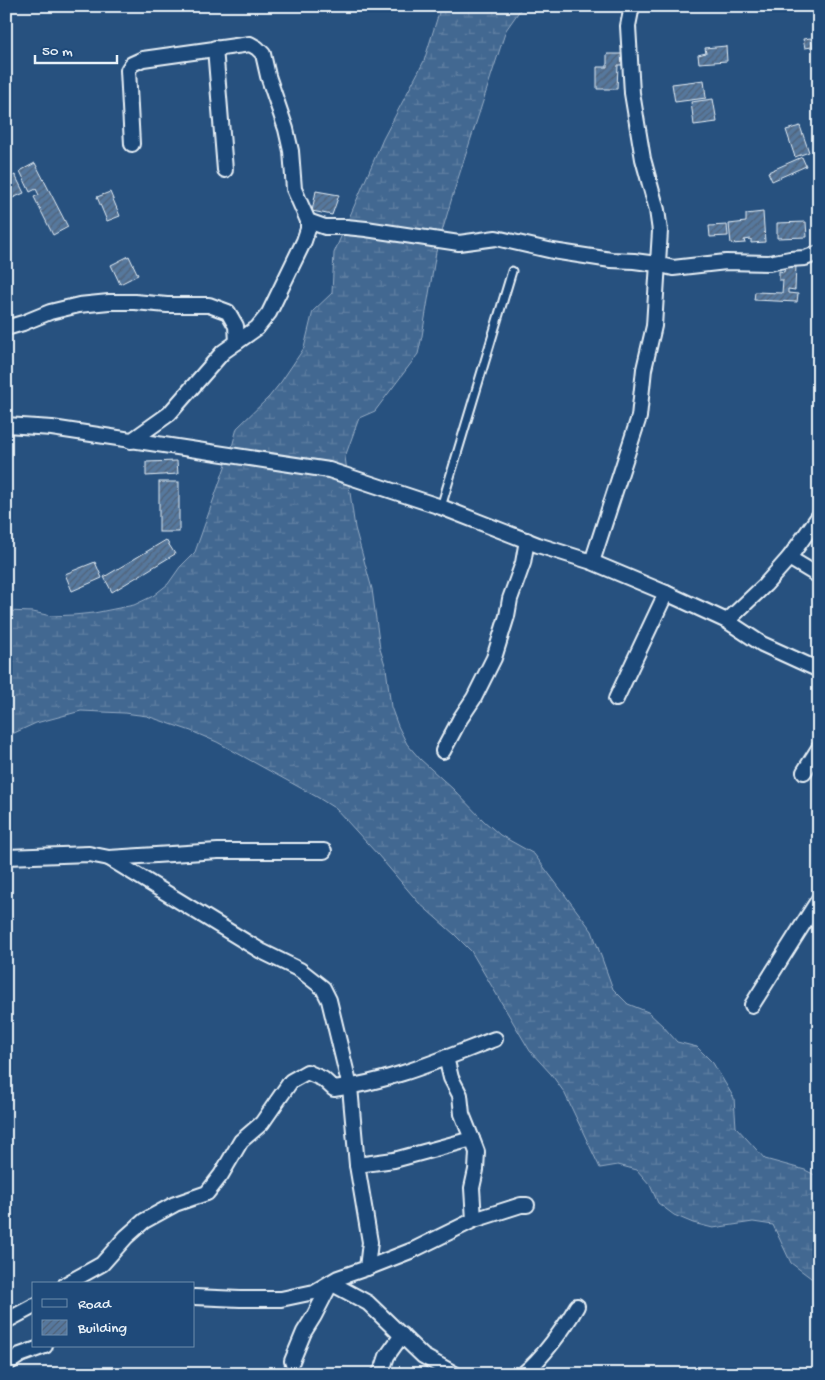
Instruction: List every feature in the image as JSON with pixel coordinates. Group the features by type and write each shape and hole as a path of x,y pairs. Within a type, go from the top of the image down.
{"street":[{"path":"592,562 639,417 644,368 654,326 660,231 657,210 643,159 632,93 628,26 632,6"},
{"path":"131,440 169,414 223,352 257,328 269,313 308,229 308,221 294,188 288,136 268,76 263,54 250,44 143,59 132,64 128,70 132,144"},
{"path":"215,48 225,170"},
{"path":"308,221 325,227 366,229 459,243 496,238 553,252 657,264 673,268 726,262 769,263 805,258 819,253"},
{"path":"6,328 23,324 50,312 80,305 135,302 167,305 209,305 228,312 236,326 237,342"},
{"path":"6,425 52,428 330,470 441,507 527,540 592,562 727,621 762,644 819,670"},
{"path":"727,621 765,585 789,558 819,516"},
{"path":"443,751 474,698 494,658 507,616 510,599 523,563 527,540"},
{"path":"789,558 809,572 819,576"},
{"path":"616,699 666,593"},
{"path":"804,772 819,748"},
{"path":"6,857 89,854 109,858 218,851 324,850"},
{"path":"109,858 261,951 300,970 323,988 329,1000 350,1087 357,1165 370,1242 367,1268"},
{"path":"752,1005 819,899"},
{"path":"70,1282 102,1264 126,1237 144,1221 175,1204 207,1193 221,1175 242,1141 262,1123 290,1081 307,1072 323,1079 334,1089 350,1087 407,1072 495,1039"},
{"path":"446,1057 451,1078 460,1095 462,1114 476,1152 476,1170 472,1188 474,1220"},
{"path":"357,1165 394,1160 472,1139"},
{"path":"195,1297 281,1299 314,1292 338,1278 413,1250 474,1220 521,1205 527,1205"},
{"path":"331,1283 368,1303 423,1356 455,1374"},
{"path":"292,1361 304,1332 331,1283"},
{"path":"523,1374 532,1367 568,1322 577,1306"},
{"path":"6,1321 32,1307"},
{"path":"379,1374 387,1356 402,1335"},
{"path":"12,1374 6,1363 20,1355 39,1348"}],"lane":[{"path":"441,507 512,271"}],"green space":[{"path":"441,6 525,6 506,30 454,191 436,252 418,354 375,411 359,418 345,457 355,528 372,589 380,649 386,668 391,707 407,744 420,759 500,835 534,854 592,931 613,989 628,1004 648,1012 677,1042 697,1047 713,1063 734,1098 736,1127 765,1159 805,1170 819,1177 819,1284 791,1263 773,1225 753,1222 713,1228 693,1223 674,1215 658,1203 650,1185 637,1170 618,1165 600,1168 564,1092 530,1051 471,951 419,903 336,809 217,742 147,716 81,711 36,723 6,735 6,611 33,612 51,616 73,615 134,605 153,596 168,584 180,567 195,552 237,428 269,397 281,382 304,348 313,311 332,293 334,253 383,139 424,61"}],"building":[{"path":"811,38 812,47 805,48 803,39"},
{"path":"726,46 727,61 699,63 698,55 706,53 705,48"},
{"path":"607,54 627,54 627,65 618,65 617,89 597,89 597,67 607,67"},
{"path":"704,80 706,98 675,102 672,84"},
{"path":"713,99 717,122 694,125 691,102"},
{"path":"800,126 809,152 795,157 786,130"},
{"path":"802,157 806,166 772,181 768,172"},
{"path":"35,163 68,227 53,235 34,197 39,195 36,189 30,192 20,171"},
{"path":"15,175 24,193 6,201 6,179"},
{"path":"316,191 339,195 332,215 312,211"},
{"path":"110,192 120,216 107,221 97,197"},
{"path":"763,212 765,242 751,243 751,239 744,240 745,243 731,244 729,224 746,222 746,214"},
{"path":"806,222 807,237 777,238 777,223"},
{"path":"727,225 728,236 710,237 709,226"},
{"path":"129,256 138,275 120,284 111,265"},
{"path":"785,264 796,265 795,290 788,289 788,293 798,294 797,302 754,300 755,292 782,293 783,280 779,280 779,271 784,272"},
{"path":"177,461 178,474 146,476 146,462"},
{"path":"159,482 179,482 179,532 159,532"},
{"path":"166,540 175,554 112,592 104,577"},
{"path":"95,562 102,578 72,591 65,574"}]}
